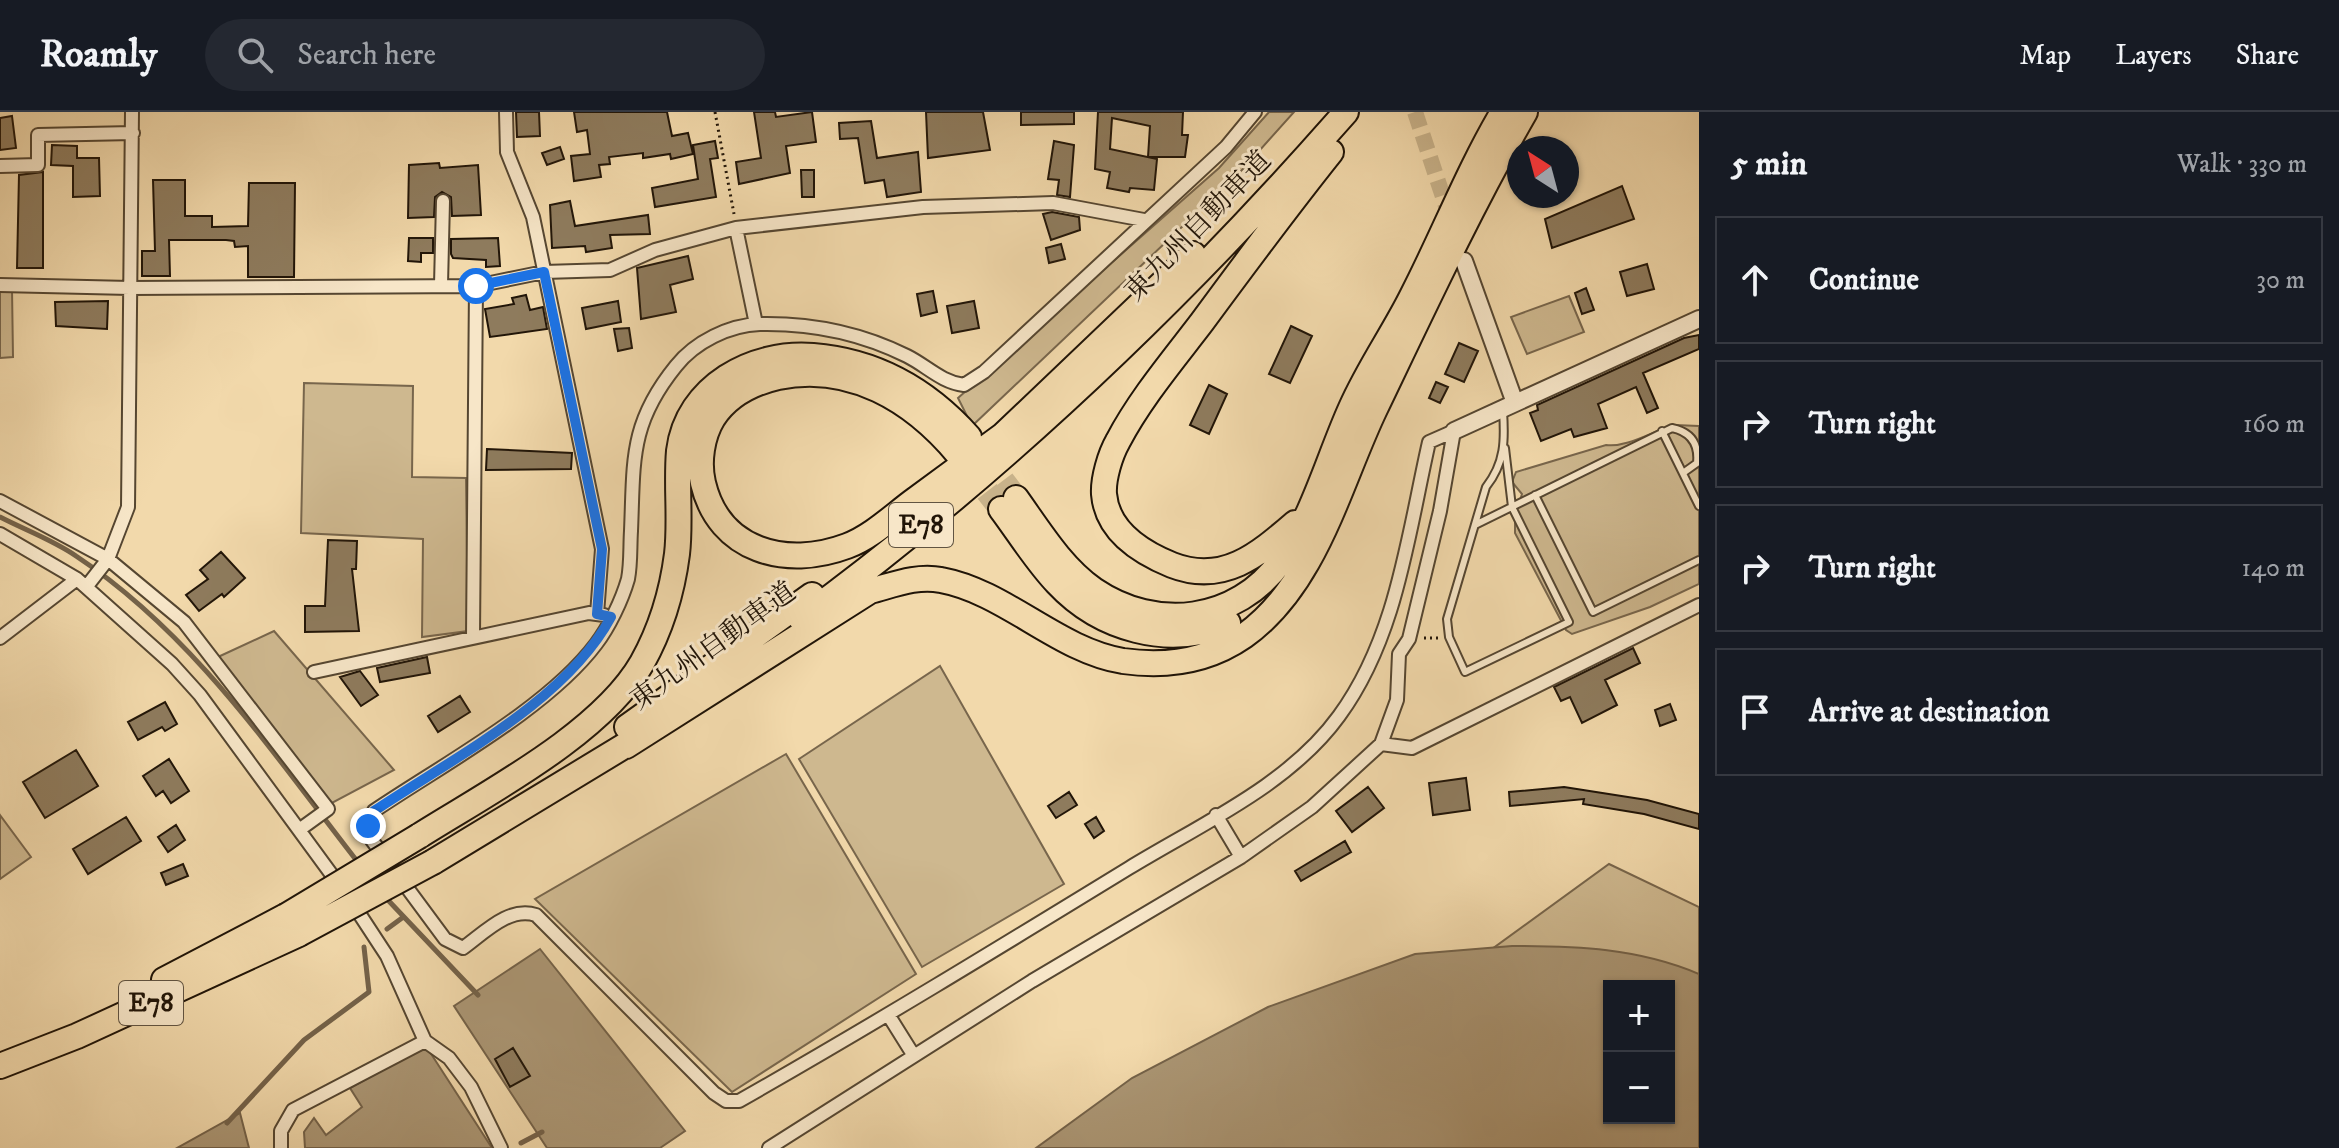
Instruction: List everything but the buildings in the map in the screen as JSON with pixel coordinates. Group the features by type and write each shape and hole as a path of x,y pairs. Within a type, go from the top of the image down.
{"highway":[{"name":"東九州自動車道","path":"0,1066 77,1036 426,849 552,775 744,646 830,582 1010,430 1222,225 1327,112"},
{"name":"東九州自動車道","path":"426,849 626,746 809,613 1035,429 1181,289 1346,112"},
{"path":"1311,510 1253,559 1215,571 1190,572 1150,556 1129,540 1108,517 1104,492 1117,443 1165,370 1362,112"},
{"path":"1268,611 1212,630 1174,636 1140,633 1113,622 1058,585 1008,503 1094,589 1145,612 1173,617 1207,615 1258,588 1281,561 1311,510 1352,406 1412,298 1503,112"},
{"path":"626,746 870,591 912,579 940,579 974,590 1038,626 1121,661 1186,662 1218,651 1246,635 1302,574 1324,533 1345,476 1387,385 1525,112"},
{"path":"426,849 608,707 640,666 658,632 670,594 677,551 680,448 693,412 714,385 758,361 784,355 836,358 867,365 898,379 951,417 964,446 935,429 898,399 858,382 809,373 766,380 726,402 705,439 702,476 712,509 734,537 773,555 806,555 848,545 876,529 1010,430"},
{"name":"東九州自動車道","path":"0,1051 130,998 291,924"}],"street":[{"path":"0,638 82,582 108,559 128,507 132,112"},
{"path":"506,112 507,152 533,217 602,549 597,614"},
{"path":"1255,112 1226,147 984,372 964,385 946,383 925,365 861,336 793,324 756,324 708,339 683,357 644,411 633,474 628,579 597,642 565,680 374,811 368,826 371,839 445,939 463,948 507,917 525,911 536,915 726,1101 739,1101 889,1016 1277,777 1310,750 1339,716 1361,682 1385,632 1429,442 1699,319"},
{"path":"0,166 38,165 38,135 133,133"},
{"path":"441,285 443,201"},
{"path":"0,285 130,288 476,286 544,272 610,270 655,250 736,228 923,207 1053,203 1144,220"},
{"path":"736,228 756,324"},
{"path":"1464,261 1509,407"},
{"path":"473,636 476,286"},
{"path":"769,1148 1117,928 1241,857 1312,807 1381,744 1397,700 1399,654 1409,639 1437,525 1454,431"},
{"path":"0,501 108,559 184,622 328,809 299,830"},
{"path":"0,534 82,582 172,664 200,695 387,956 425,1041 449,1058 471,1087 501,1148"},
{"path":"1381,744 1412,748 1699,605"},
{"path":"314,672 473,636 597,614 611,617"},
{"path":"1216,815 1241,857"},
{"path":"889,1016 914,1056"},
{"path":"281,1148 281,1131 293,1110 425,1041"}],"lane":[{"path":"1505,448 1486,487 1447,619 1449,637 1465,672 1569,622 1512,507 1505,448 1509,407"},
{"path":"1475,525 1662,431 1684,430 1694,440 1697,463 1683,473"},
{"path":"1662,431 1699,506"},
{"path":"1535,495 1593,612 1699,560"}],"path":[{"path":"715,112 736,228"}],"shaded area":[{"path":"1269,112 1294,112 1243,169 972,426 958,398 1219,168"},
{"path":"12,289 13,357 0,358 0,291"},
{"path":"1569,296 1584,332 1527,354 1511,317"},
{"path":"304,383 413,386 412,477 466,478 468,631 422,637 423,539 301,533"},
{"path":"1675,425 1699,426 1699,584 1650,607 1572,634 1566,630 1515,533 1515,516 1522,494 1512,482 1516,472 1606,445 1632,441"},
{"path":"274,631 394,770 330,804 218,657"},
{"path":"940,666 1064,884 922,967 799,759"},
{"path":"786,754 916,974 732,1092 535,899"},
{"path":"0,815 31,857 0,879"},
{"path":"1609,864 1699,907 1699,1148 1218,1148"},
{"path":"1512,946 1584,948 1630,954 1676,965 1699,974 1699,1148 1036,1148 1132,1078 1268,1007 1415,954"},
{"path":"540,949 685,1131 660,1148 547,1148 454,1006"},
{"path":"426,1046 492,1148 305,1148 304,1132 314,1118 326,1135 362,1107 350,1088"},
{"path":"240,1113 249,1148 177,1148"}],"waterway":[{"path":"0,517 76,556 119,587 158,622 230,698 360,865"},
{"path":"386,898 478,995"},
{"path":"387,929 402,918"},
{"path":"227,1123 304,1040 369,992 364,947"},
{"path":"521,1143 542,1132"}],"tunnel":[{"path":"1415,112 1451,221"},
{"path":"981,452 1016,498"},
{"path":"965,463 1001,509"}],"route":[{"path":"368,826 374,811 565,680 597,642 611,617 597,614 602,549 544,272 476,286"}]}
